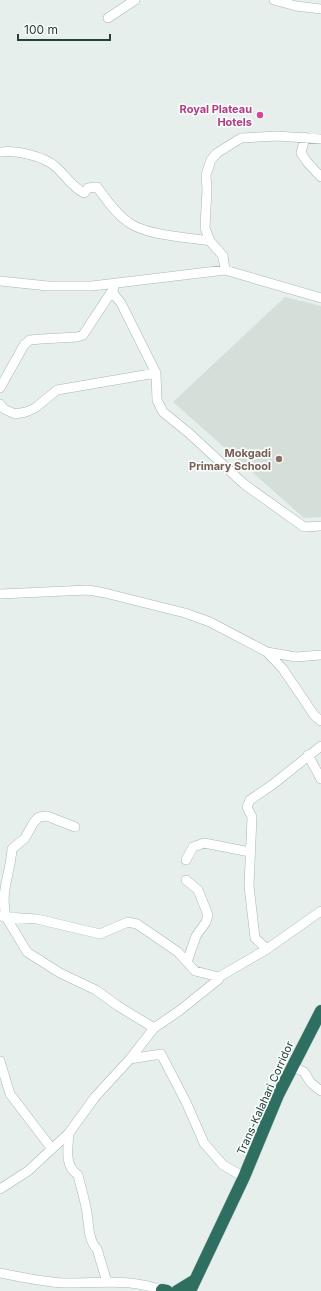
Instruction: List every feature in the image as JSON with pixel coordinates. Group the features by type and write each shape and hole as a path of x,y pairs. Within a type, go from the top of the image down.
{"highway":[{"name":"Trans-Kalahari Corridor","path":"194,1287 225,1226 236,1196 292,1066 321,1011"},
{"path":"177,1291 194,1287"}],"street":[{"path":"108,18 135,0"},
{"path":"274,0 296,6 321,9"},
{"path":"305,137 301,153 321,177"},
{"path":"225,270 223,256 210,241 206,228 206,175 211,160 217,153 241,138 305,137 321,139"},
{"path":"0,152 7,151 31,156 51,163 76,188 84,193 88,188 97,187 115,211 128,223 148,230 210,241"},
{"path":"0,281 48,286 114,288 196,272 225,270 321,298"},
{"path":"114,288 156,373 157,400 163,412 250,488 304,527 321,526"},
{"path":"0,388 24,345 30,340 77,337 83,335 114,288"},
{"path":"0,404 4,409 15,414 26,412 35,408 57,390 156,373"},
{"path":"0,594 88,590 105,593 185,613 210,622 267,652 290,656 321,655"},
{"path":"267,652 283,669 314,715 321,721"},
{"path":"266,949 255,938 249,886 252,817 247,807 250,800 321,746"},
{"path":"308,755 321,779"},
{"path":"75,827 47,816 39,817 34,822 25,838 12,849 9,869 1,896 3,917 27,952 60,973 96,990 118,1006 154,1028"},
{"path":"186,860 193,847 204,843 250,852"},
{"path":"186,880 198,890 208,915 206,922 196,936 187,962"},
{"path":"0,1189 28,1171 69,1133 95,1097 130,1059 154,1028 208,988 219,979 219,977 266,949 321,911"},
{"path":"3,917 37,919 100,934 128,922 137,924 178,952 195,971 219,977"},
{"path":"130,1059 161,1054 186,1102 204,1143 223,1165 244,1177"},
{"path":"0,1061 10,1094 52,1149"},
{"path":"292,1066 304,1072 311,1083 321,1091"},
{"path":"69,1133 69,1164 72,1171 78,1176 87,1213 89,1233 94,1246 97,1249 108,1282"},
{"path":"1,1273 62,1283 143,1284 154,1291"},
{"path":"62,1283 108,1282 143,1284 163,1291"}],"shaded area":[{"name":"Mokgadi Primary School","path":"285,297 321,306 321,517 304,518 173,402"}],"place":[{"name":"Royal Plateau Hotels","path":"260,115"},
{"name":"Mokgadi Primary School","path":"279,459"}]}
